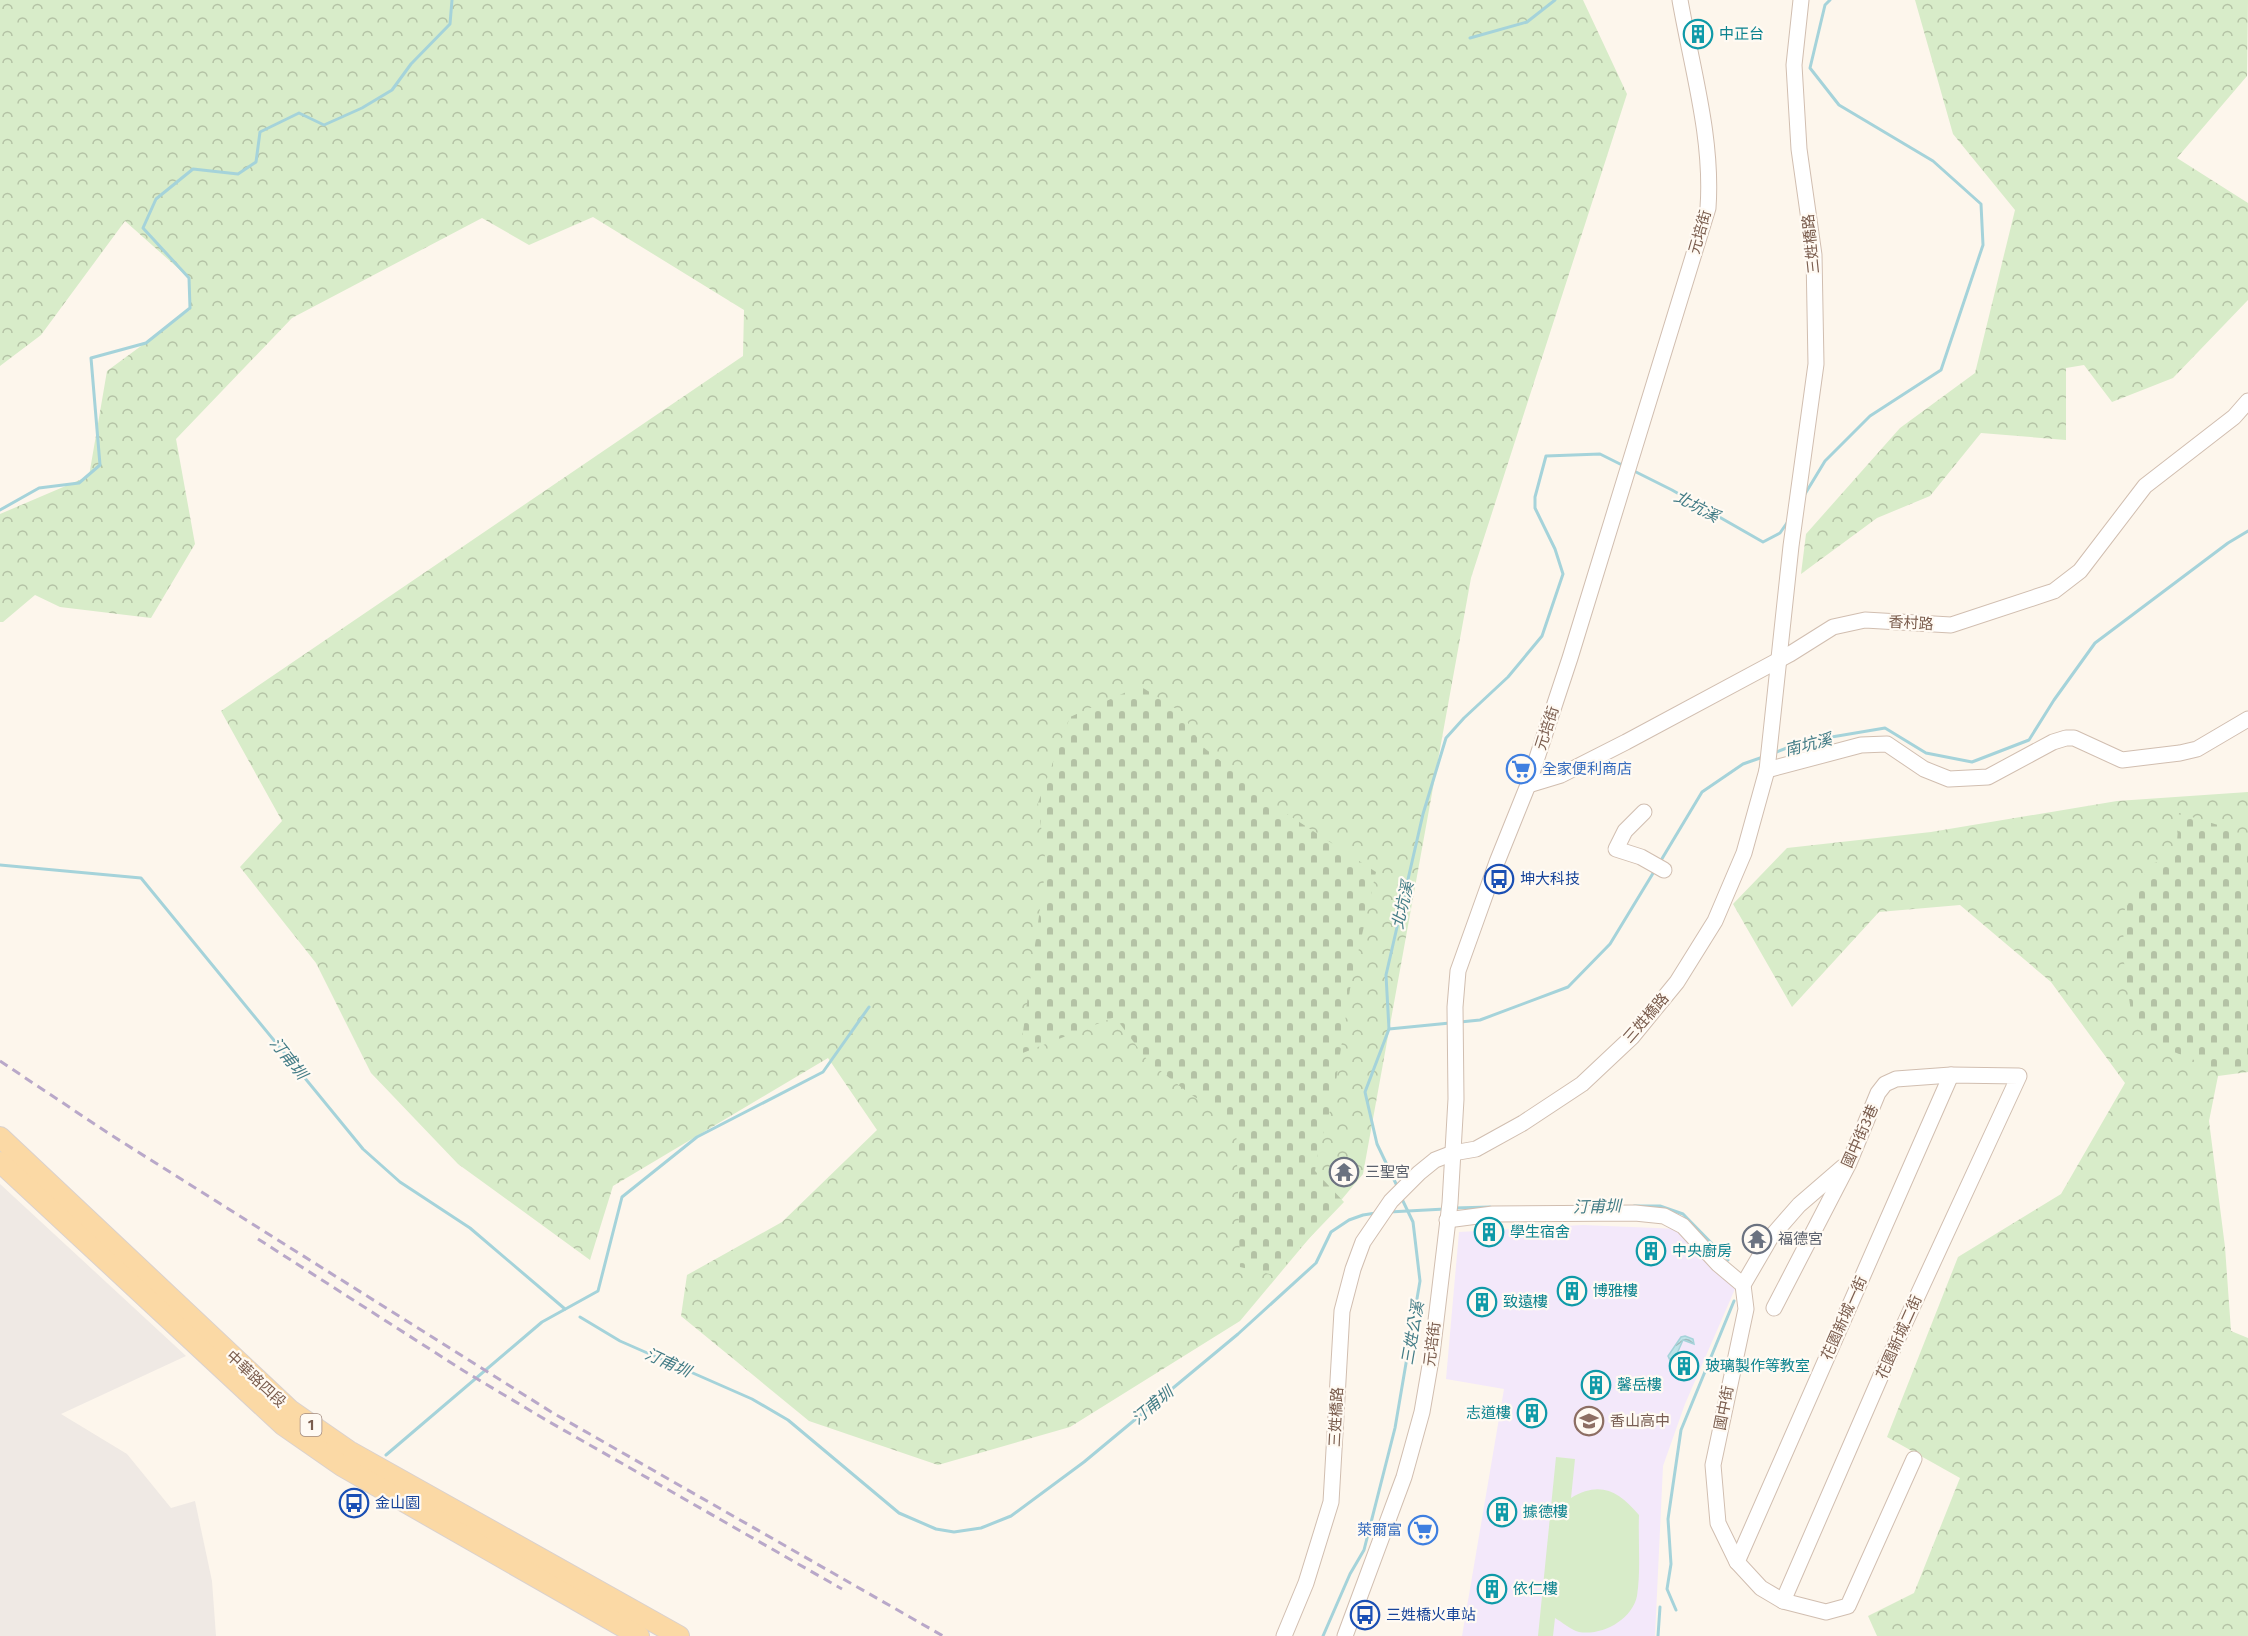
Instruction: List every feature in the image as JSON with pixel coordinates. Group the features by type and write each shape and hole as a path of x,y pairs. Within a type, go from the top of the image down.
{"main road":[{"name":"中華路四段","path":"0,1137 286,1418 679,1636"},
{"name":"中華路四段","path":"0,1161 342,1466 639,1636"}],"street":[{"name":"元培街","path":"1345,1636 1404,1477 1422,1412 1432,1354 1453,1153 1456,1099 1455,1006 1458,971 1528,785 1570,658 1708,208 1710,184 1706,135 1680,0"},
{"name":"三姓橋路","path":"1284,1636 1306,1583 1331,1502 1342,1311 1346,1290 1363,1242 1391,1201 1435,1160 1453,1153 1476,1149 1523,1123 1582,1084 1632,1037 1677,982 1715,921 1744,853 1767,770 1791,546 1816,364 1814,255 1799,149 1794,65 1801,0"},
{"name":"香村路","path":"1528,785 1561,775 1790,654 1833,627 1865,620 1951,625 2054,591 2080,571 2145,486 2234,417 2248,401"},
{"path":"1767,770 1861,745 1887,744 1924,770 1948,779 1988,777 2053,742 2066,738 2074,738 2122,760 2197,749 2248,719"},
{"path":"1644,812 1624,831 1616,849 1641,857 1664,870"},
{"name":"國中街3巷","path":"1774,1308 1848,1163 1878,1093 1885,1084 1896,1079 1951,1075 2019,1076"},
{"name":"花園新城一街","path":"1737,1562 1951,1075"},
{"name":"花園新城二街","path":"1783,1600 1916,1299 2019,1076"},
{"path":"1447,1220 1493,1214 1635,1213 1664,1216 1683,1226 1718,1264 1743,1285 1771,1237 1799,1204 1848,1163"},
{"name":"國中街","path":"1743,1285 1746,1308 1713,1465 1718,1523 1737,1562 1761,1588 1783,1600 1826,1612 1848,1606 1914,1459"}],"shaded area":[{"path":"0,1184 186,1356 61,1414 127,1454 171,1508 195,1501 212,1581 216,1636 0,1636"},
{"name":"香山高中","path":"1583,1225 1680,1229 1735,1289 1685,1404 1663,1466 1655,1636 1462,1636 1504,1389 1446,1379 1459,1232"}],"green space":[{"path":"0,0 1583,0 1627,94 1471,578 1363,1174 1240,1321 1070,1427 938,1465 809,1421 681,1316 687,1275 782,1222 877,1130 828,1058 613,1186 590,1260 458,1164 371,1073 316,963 240,867 282,821 221,711 743,356 744,310 593,217 529,245 482,218 292,318 176,439 195,544 151,618 60,607 35,595 3,622 0,622 0,514 89,476 107,371 190,310 189,278 125,221 41,335 0,366"},
{"path":"1915,0 2248,0 2247,76 2177,158 2248,203 2248,300 2173,378 2112,402 2084,365 2066,368 2066,440 1981,433 1930,496 1877,518 1801,574 1806,534 1900,428 1975,373 2015,210 1953,134"},
{"path":"1140,686 1181,712 1203,747 1287,814 1376,872 1350,989 1333,1101 1319,1147 1315,1171 1344,1202 1274,1275 1240,1267 1236,1122 1190,1094 1148,1061 1115,1017 1020,1054 1046,865 1038,803 1070,717"},
{"path":"2248,792 2248,1072 2218,1076 2209,1121 2225,1247 2231,1331 2248,1338 2248,1636 1877,1636 1868,1616 1914,1593 1960,1478 1887,1437 1958,1257 2061,1194 2125,1083 2051,982 1960,905 1879,912 1792,1007 1733,904 1787,848 1931,832 2117,801"},
{"path":"2179,813 2231,829 2248,846 2248,1065 2222,1071 2164,1048 2131,1012 2123,955 2124,911 2151,864 2176,856"},
{"path":"1556,1457 1575,1459 1571,1498 1591,1490 1609,1491 1624,1500 1639,1515 1637,1596 1634,1605 1623,1619 1606,1629 1588,1633 1579,1632 1555,1618 1553,1636 1538,1636"}],"water":[{"path":"1681,1337 1693,1339 1694,1344 1683,1340 1672,1365 1668,1356"}],"waterway":[{"path":"0,510 39,488 79,483 100,465 91,358 146,343 190,308 189,278 143,228 156,199 193,169 238,174 256,162 260,132 299,113 324,125 362,108 392,90 411,64 450,24 452,0"},
{"path":"1470,38 1527,22 1555,0"},
{"name":"北坑溪","path":"1805,494 1825,461 1870,416 1941,370 1983,245 1981,204 1933,161 1839,105 1810,68 1825,5 1830,0"},
{"name":"北坑溪","path":"1398,1188 1377,1144 1365,1092 1389,1029 1386,975 1423,814 1446,738 1508,677 1542,636 1563,574 1555,549 1535,508 1535,497 1546,456 1600,454 1622,465"},
{"name":"北坑溪","path":"1634,471 1763,542 1780,533 1789,520"},
{"name":"南坑溪","path":"1774,753 1802,742 1885,728 1926,753 1972,762 2029,740 2054,700 2095,643 2228,543 2248,531"},
{"name":"南坑溪","path":"1660,862 1702,792 1743,764 1763,757"},
{"name":"汀甫圳","path":"0,865 141,878 363,1149 400,1182 470,1228 565,1309"},
{"name":"南坑溪","path":"1460,1022 1480,1020 1568,987 1610,944 1655,870"},
{"path":"386,1455 542,1322 598,1291 622,1197 697,1137 823,1072 869,1007"},
{"name":"南坑溪","path":"1389,1029 1450,1023"},
{"name":"三姓公溪","path":"1323,1636 1350,1574 1364,1550 1395,1428 1420,1281 1413,1222 1401,1197"},
{"name":"汀甫圳","path":"1634,1206 1660,1206 1683,1214 1728,1260"},
{"name":"汀甫圳","path":"1454,1208 1490,1207"},
{"name":"汀甫圳","path":"1389,1212 1445,1209"},
{"name":"汀甫圳","path":"580,1317 620,1341 752,1399 788,1420 899,1513 936,1529 954,1532 981,1528 1011,1516 1084,1462 1238,1334 1316,1263 1331,1232 1349,1220 1376,1213"},
{"name":"汀甫圳","path":"1676,1610 1667,1589 1671,1564 1668,1519 1681,1430 1734,1301"},
{"path":"1658,1636 1660,1607"}],"railway":[{"path":"0,1061 111,1135 553,1413 943,1636"},
{"path":"258,1239 464,1371 842,1589"}],"place":[{"name":"中正台","path":"1698,34"},
{"name":"全家便利商店","path":"1521,769"},
{"name":"坤大科技","path":"1499,879"},
{"name":"三聖宮","path":"1344,1172"},
{"name":"學生宿舍","path":"1489,1232"},
{"name":"福德宮","path":"1757,1239"},
{"name":"中央廚房","path":"1651,1251"},
{"name":"博雅樓","path":"1572,1291"},
{"name":"致遠樓","path":"1482,1302"},
{"name":"玻璃製作等教室","path":"1684,1366"},
{"name":"馨岳樓","path":"1596,1385"},
{"name":"志道樓","path":"1532,1413"},
{"name":"香山高中","path":"1589,1421"},
{"name":"金山園","path":"354,1503"},
{"name":"據德樓","path":"1502,1512"},
{"name":"萊爾富","path":"1423,1530"},
{"name":"依仁樓","path":"1492,1589"},
{"name":"三姓橋火車站","path":"1365,1615"}]}
